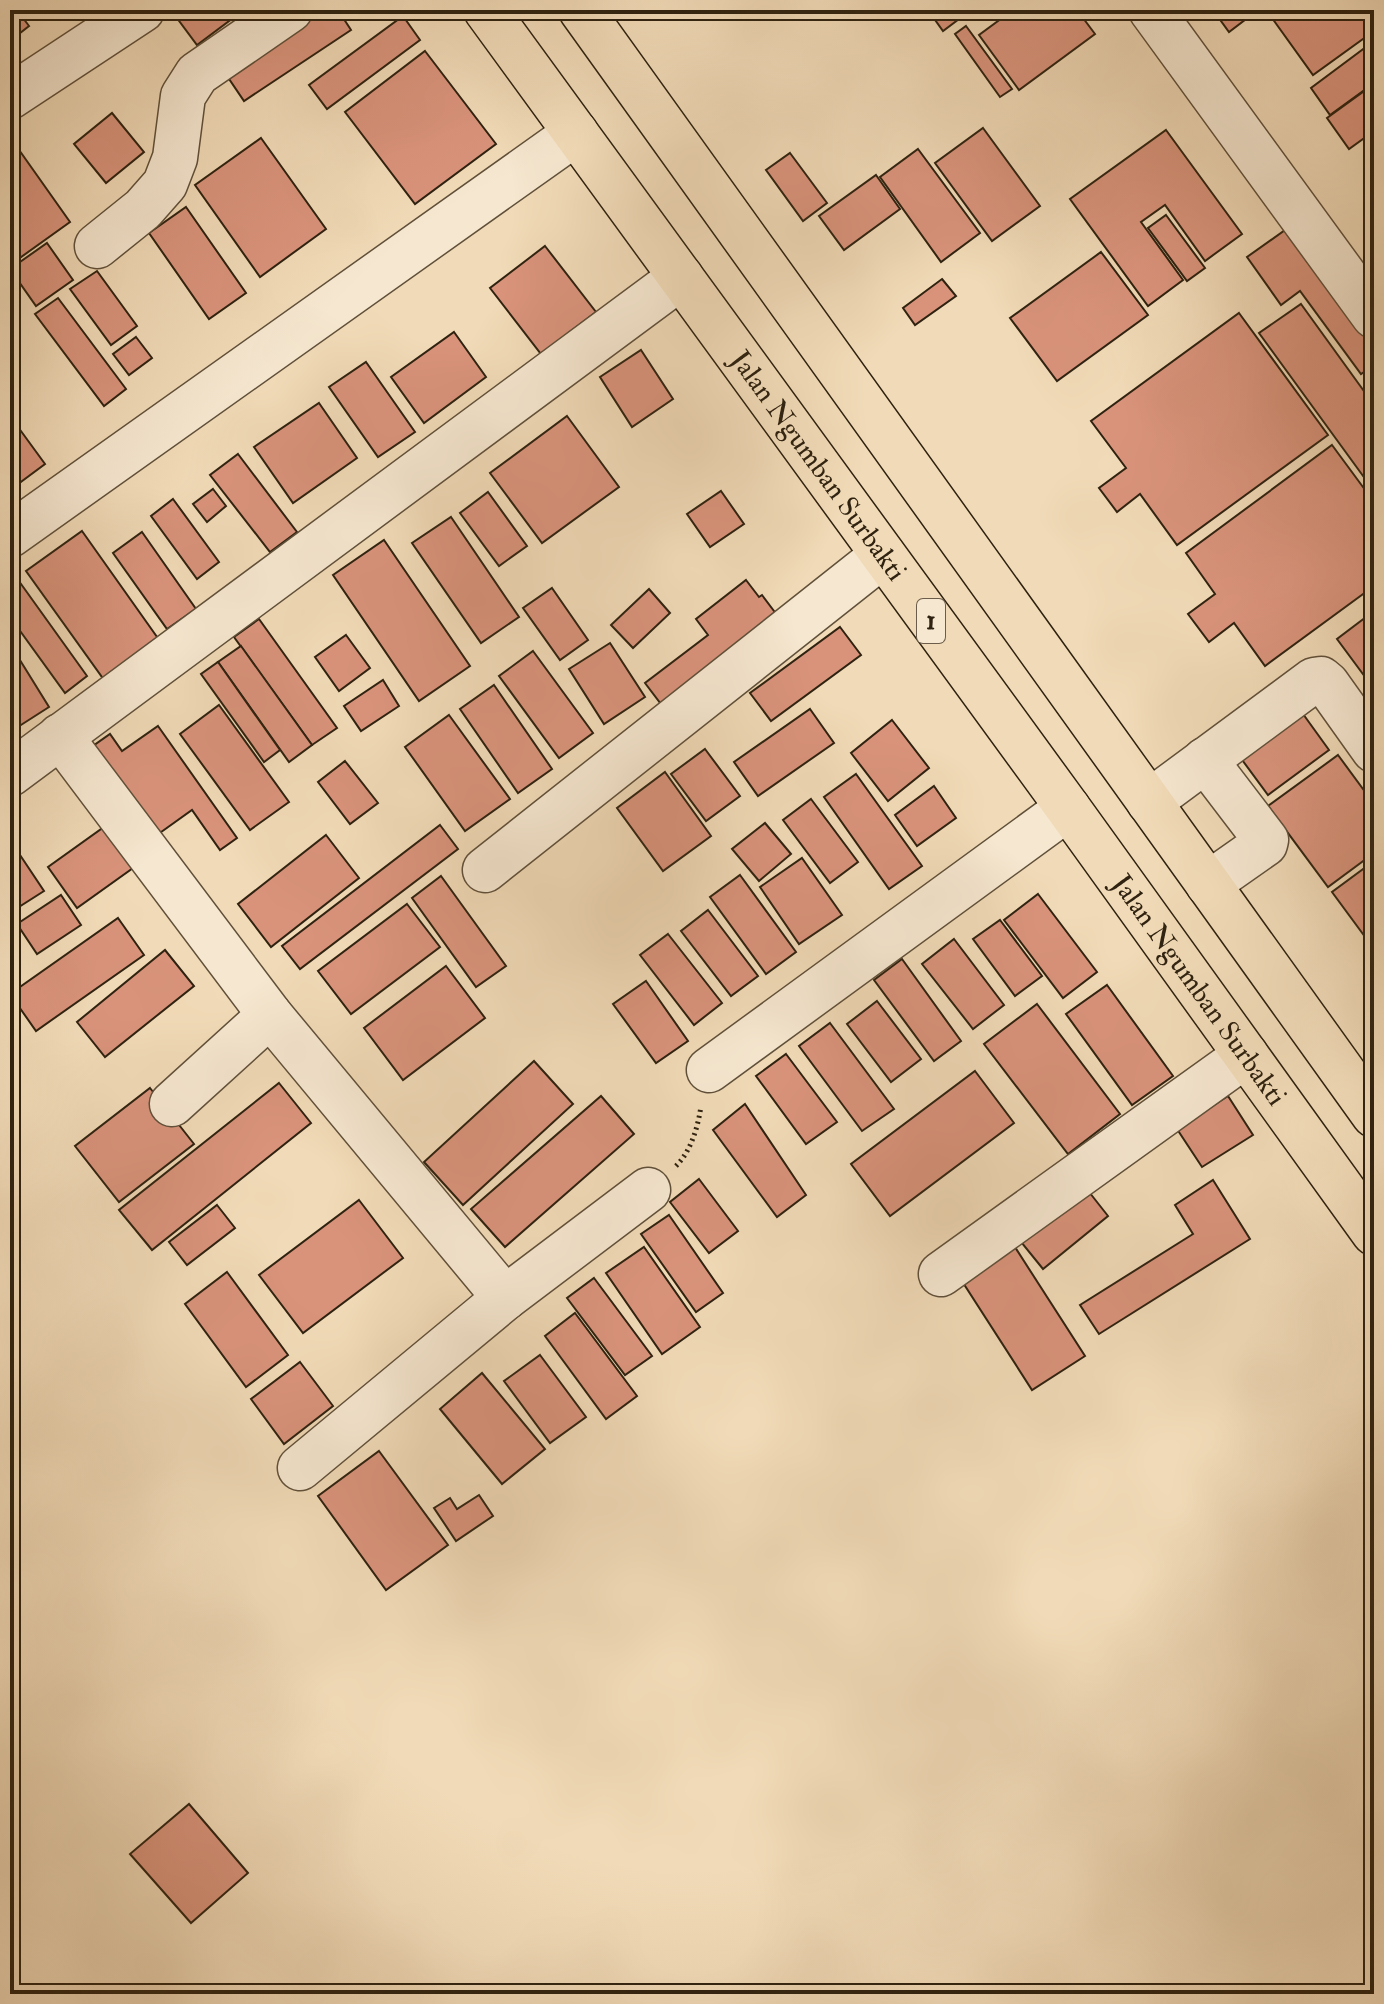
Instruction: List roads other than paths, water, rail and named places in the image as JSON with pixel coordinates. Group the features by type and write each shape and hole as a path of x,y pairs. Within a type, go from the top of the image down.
{"highway":[{"name":"Jalan Ngumban Surbakti","path":"486,10 1374,1233"},
{"path":"581,10 1374,1115"}],"street":[{"path":"10,97 142,10"},
{"path":"97,246 143,209 165,184 175,158 183,96 197,74 290,10"},
{"path":"1151,10 1374,316"},
{"path":"10,535 576,133"},
{"path":"10,774 681,277"},
{"path":"485,870 883,555"},
{"path":"1149,802 1314,680 1321,679 1333,692 1374,750"},
{"path":"60,736 270,1015 505,1298"},
{"path":"1205,760 1266,840 1265,844 1208,884"},
{"path":"709,1070 1068,808"},
{"path":"172,1104 270,1015"},
{"path":"941,1274 1246,1055"},
{"path":"300,1468 505,1298 648,1190"}]}
